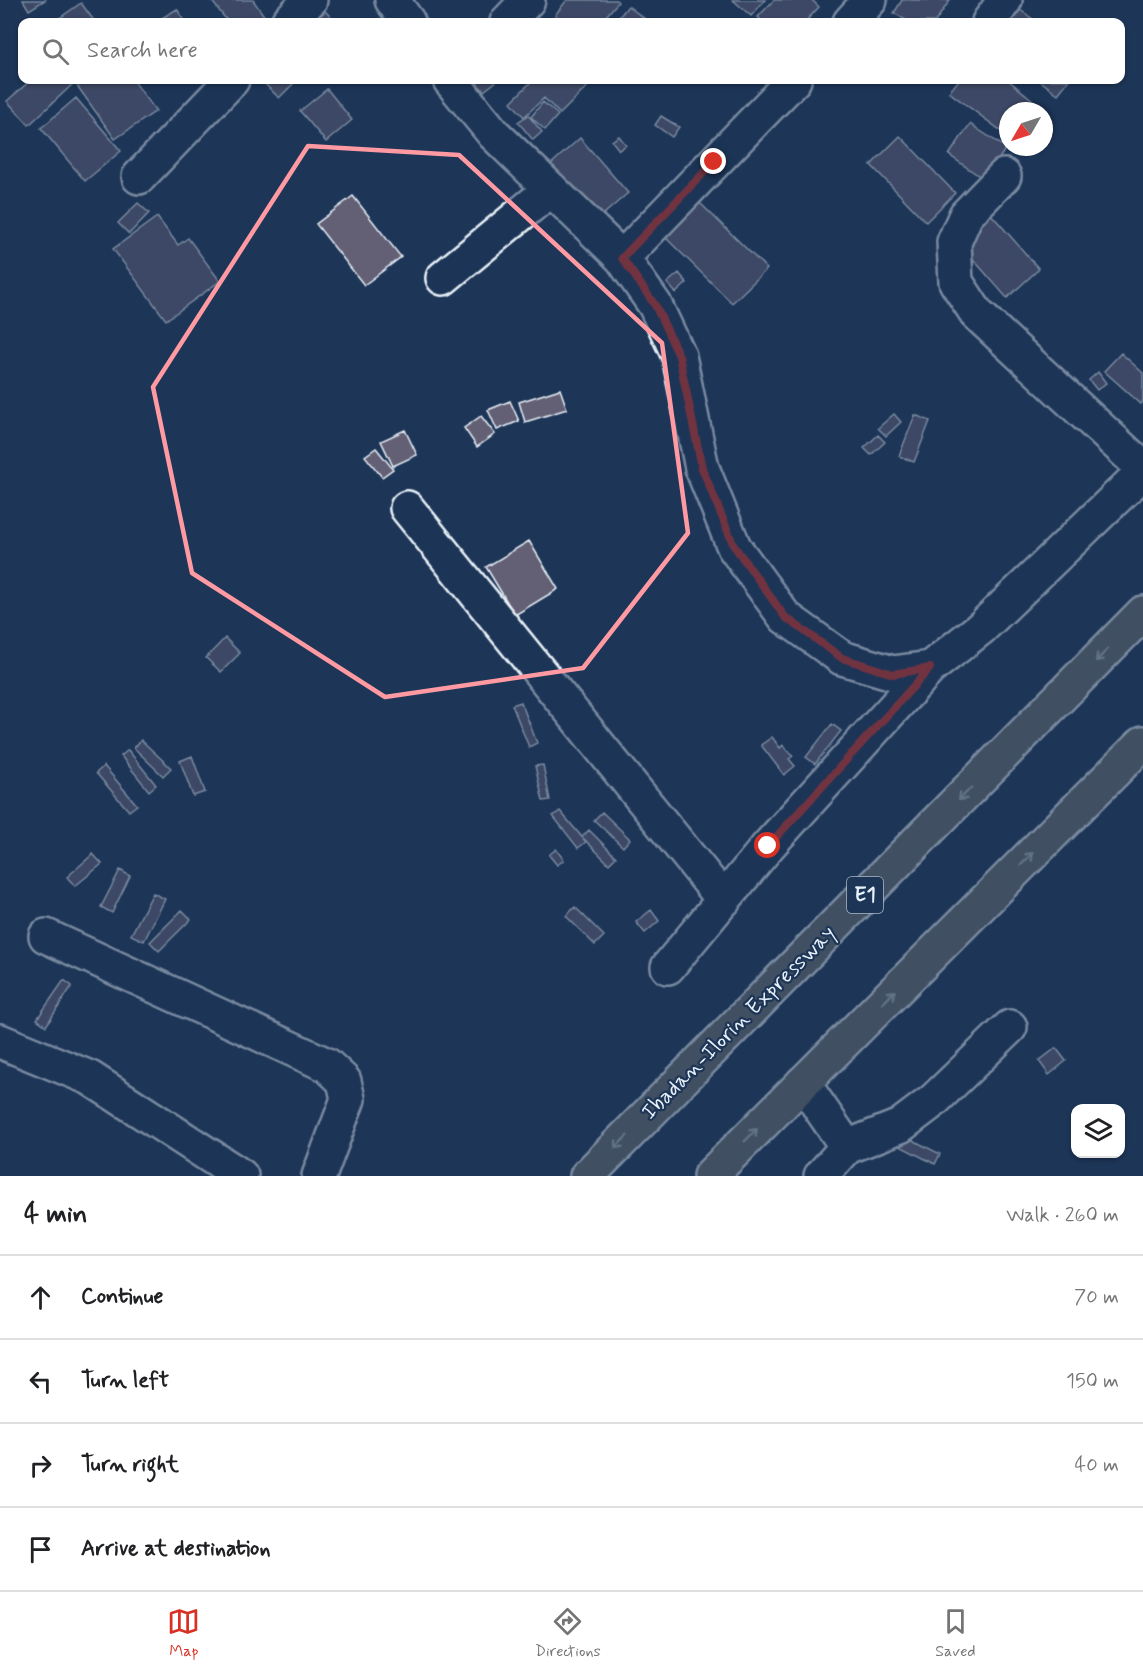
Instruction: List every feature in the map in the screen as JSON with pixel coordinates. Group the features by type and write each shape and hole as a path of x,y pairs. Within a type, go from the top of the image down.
{"highway":[{"name":"Ibadan-Ilorin Expressway","path":"587,1176 1143,613"},
{"path":"710,1176 1142,747"}],"street":[{"path":"292,18 310,0"},
{"path":"392,0 405,18"},
{"path":"511,18 528,0"},
{"path":"992,18 1005,0"},
{"path":"139,177 228,84"},
{"path":"455,84 494,134 622,258 655,305 679,356 702,468 734,546 785,617 842,658 893,674 930,668"},
{"path":"622,258 791,84"},
{"path":"1004,176 966,215 954,242 956,282 977,314 1143,468"},
{"path":"442,278 551,189"},
{"path":"668,967 768,846 930,668 981,628 1143,472"},
{"path":"407,508 724,900"},
{"path":"46,936 327,1065 344,1081 348,1099 319,1176"},
{"path":"821,1176 847,1147 900,1126 933,1101 1010,1028"},
{"path":"0,1041 90,1078 241,1176"},
{"path":"803,1083 847,1147"}],"highlighted area":[{"path":"308,146 459,155 662,343 688,533 583,668 385,697 192,573 153,387"}],"building":[{"path":"23,0 45,0 29,10"},
{"path":"211,0 253,0 265,17 263,18 225,18"},
{"path":"567,0 616,0 618,2 604,18 559,18 555,15"},
{"path":"733,0 765,0 751,16"},
{"path":"774,0 812,0 819,7 809,18 758,17"},
{"path":"902,0 950,0 938,18 902,18 894,13"},
{"path":"81,3 92,18 60,18"},
{"path":"1013,5 1031,18 1003,18"},
{"path":"628,6 644,18 618,18"},
{"path":"177,9 183,18 162,18"},
{"path":"325,11 332,18 317,18"},
{"path":"26,84 73,84 29,125 7,101"},
{"path":"76,84 136,84 156,111 115,139"},
{"path":"265,84 293,84 279,98"},
{"path":"478,84 493,84 484,91"},
{"path":"529,84 590,84 560,114 544,98 524,117 511,102"},
{"path":"956,84 1013,84 1035,102 999,102 999,129 949,92"},
{"path":"1044,84 1066,84 1058,94"},
{"path":"327,89 352,120 326,142 300,111"},
{"path":"76,98 121,151 85,181 41,128"},
{"path":"543,102 558,115 545,130 531,117"},
{"path":"528,115 542,132 533,140 518,122"},
{"path":"661,116 679,127 672,137 655,125"},
{"path":"970,124 999,143 1001,156 985,180 949,155"},
{"path":"619,136 626,145 619,150 612,141"},
{"path":"900,136 955,193 926,222 871,165"},
{"path":"580,138 628,193 597,220 550,165"},
{"path":"353,196 401,257 364,285 316,224"},
{"path":"699,202 767,269 732,303 664,236"},
{"path":"138,203 149,213 129,234 118,223"},
{"path":"991,214 1039,269 1007,298 959,243"},
{"path":"157,217 178,245 188,238 220,281 166,320 113,249"},
{"path":"679,273 687,283 676,293 667,283"},
{"path":"1121,353 1143,373 1143,401 1141,404 1104,371"},
{"path":"1098,372 1106,383 1097,390 1089,380"},
{"path":"560,389 567,409 525,422 519,402"},
{"path":"510,401 519,421 497,430 488,410"},
{"path":"894,414 901,422 886,436 878,428"},
{"path":"915,415 930,421 914,462 899,456"},
{"path":"481,416 495,434 477,447 464,428"},
{"path":"405,430 417,455 393,466 381,441"},
{"path":"878,435 885,442 871,455 864,448"},
{"path":"376,448 393,469 382,477 365,456"},
{"path":"529,541 558,589 515,615 486,567"},
{"path":"225,638 240,653 221,672 206,658"},
{"path":"521,702 537,743 529,747 512,705"},
{"path":"832,724 841,731 815,764 806,757"},
{"path":"772,737 780,748 783,745 793,756 789,759 795,766 784,775 761,745"},
{"path":"141,740 171,768 163,776 134,748"},
{"path":"128,750 156,785 149,791 121,756"},
{"path":"192,756 205,792 193,796 180,761"},
{"path":"543,765 550,800 543,801 535,766"},
{"path":"104,766 137,805 129,811 96,773"},
{"path":"560,811 586,842 578,848 553,816"},
{"path":"602,812 630,839 623,847 594,820"},
{"path":"589,830 616,857 609,864 582,837"},
{"path":"556,849 564,860 557,865 549,855"},
{"path":"93,854 102,864 75,886 67,877"},
{"path":"120,870 130,876 112,913 101,907"},
{"path":"153,893 165,899 144,941 131,935"},
{"path":"575,907 604,936 595,945 566,916"},
{"path":"182,910 191,919 159,951 150,942"},
{"path":"651,910 659,921 645,933 636,922"},
{"path":"64,980 72,986 46,1026 37,1019"},
{"path":"1056,1048 1066,1061 1049,1075 1039,1061"},
{"path":"903,1135 940,1154 935,1164 898,1145"}],"route":[{"path":"714,162 622,258 655,305 679,356 702,468 734,546 785,617 842,658 893,674 930,668 768,846"}]}
